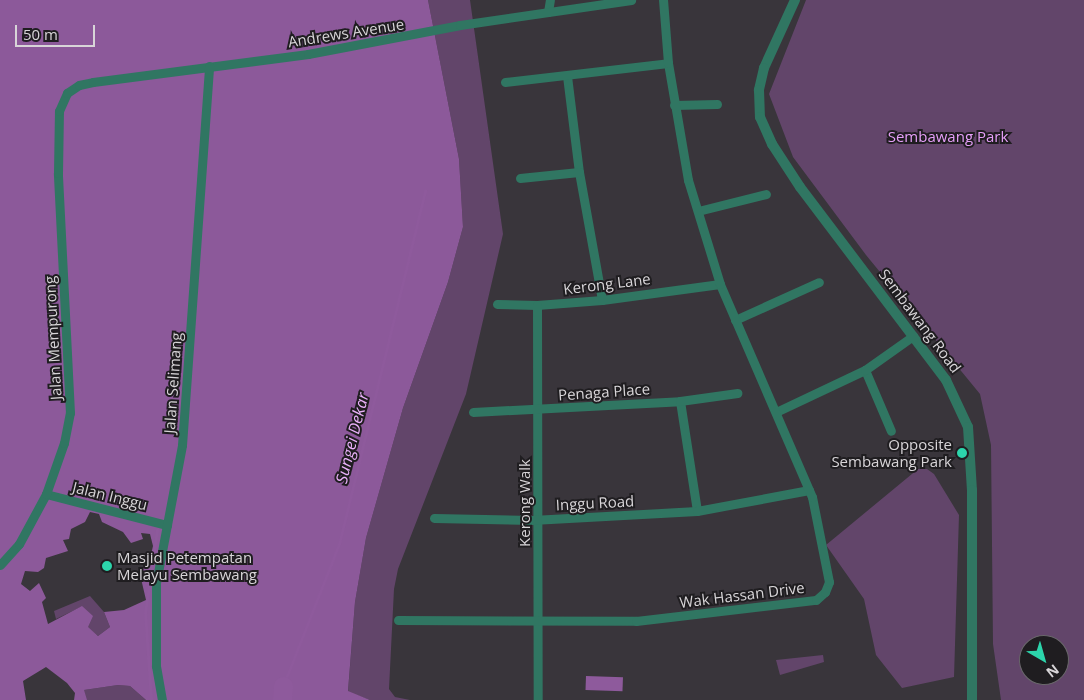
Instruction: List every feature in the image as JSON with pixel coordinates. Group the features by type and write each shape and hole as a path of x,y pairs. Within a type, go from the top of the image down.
{"street":[{"path":"548,12 550,0"},
{"name":"Andrews Avenue","path":"67,93 79,85 93,82 308,54 548,12 631,0"},
{"name":"Wak Hassan Drive","path":"398,620 636,621 816,600 825,592 829,582 809,490 720,284 688,180 668,63 663,0"},
{"name":"Sembawang Road","path":"795,0 764,68 760,90 760,117 772,144 800,187 951,388 968,427 972,490 974,698"},
{"path":"505,82 668,63"},
{"name":"Jalan Selimang","path":"162,700 156,666 156,583 182,445 209,66"},
{"path":"567,76 579,172 602,300"},
{"name":"Jalan Mempurong","path":"0,565 27,532 46,494 64,443 70,413 58,164 59,111 67,93"},
{"path":"674,105 717,104"},
{"path":"520,178 579,172"},
{"path":"698,211 766,194"},
{"path":"735,320 819,282"},
{"name":"Kerong Lane","path":"497,304 537,305 602,300 720,284"},
{"name":"Kerong Walk","path":"537,305 540,621 538,700"},
{"path":"776,412 865,370 913,336"},
{"path":"865,370 891,431"},
{"name":"Penaga Place","path":"473,412 680,401 737,393"},
{"path":"680,401 697,511"},
{"name":"Inggu Road","path":"434,518 539,520 697,511 809,490"},
{"name":"Jalan Inggu","path":"46,494 167,525"}],"green space":[{"path":"428,0 470,0 503,234 466,394 398,569 394,589 389,689 395,697 410,700 370,700 348,692 355,602 366,538 403,408 448,282 463,227 459,159"},
{"name":"Sembawang Park","path":"806,0 1084,0 1084,700 1001,700 993,644 991,445 980,394 866,255 793,157 769,94"},
{"path":"918,469 927,469 934,474 959,515 954,677 902,688 876,655 864,599 826,545"},
{"path":"90,596 104,612 110,627 98,636 87,627 81,607 56,619 54,611"},
{"path":"823,655 824,662 780,675 776,660"},
{"path":"118,685 130,686 146,700 84,700 84,690"}],"shaded area":[{"path":"0,0 428,0 459,159 463,227 448,282 403,408 366,538 355,602 348,691 370,700 146,700 130,686 118,685 84,690 87,700 74,700 75,693 67,683 46,667 23,681 26,700 0,700","holes":["90,512 99,514 102,522 123,532 131,543 143,539 141,533 150,534 153,546 149,563 139,570 146,600 124,610 104,612 110,627 98,636 88,627 93,616 82,606 48,624 42,602 46,598 39,583 30,591 21,584 25,571 38,572 44,568 46,558 68,551 63,540 69,539 71,529 85,522"]},
{"path":"586,676 623,677 622,691 586,690"}],"waterway":[{"name":"Sungei Dekar","path":"283,686 339,544 425,190"},
{"path":"151,700 145,613 157,530"},
{"path":"282,700 283,686"}],"place":[{"name":"Opposite Sembawang Park","path":"962,453"},
{"name":"Masjid Petempatan Melayu Sembawang","path":"107,566"}]}
